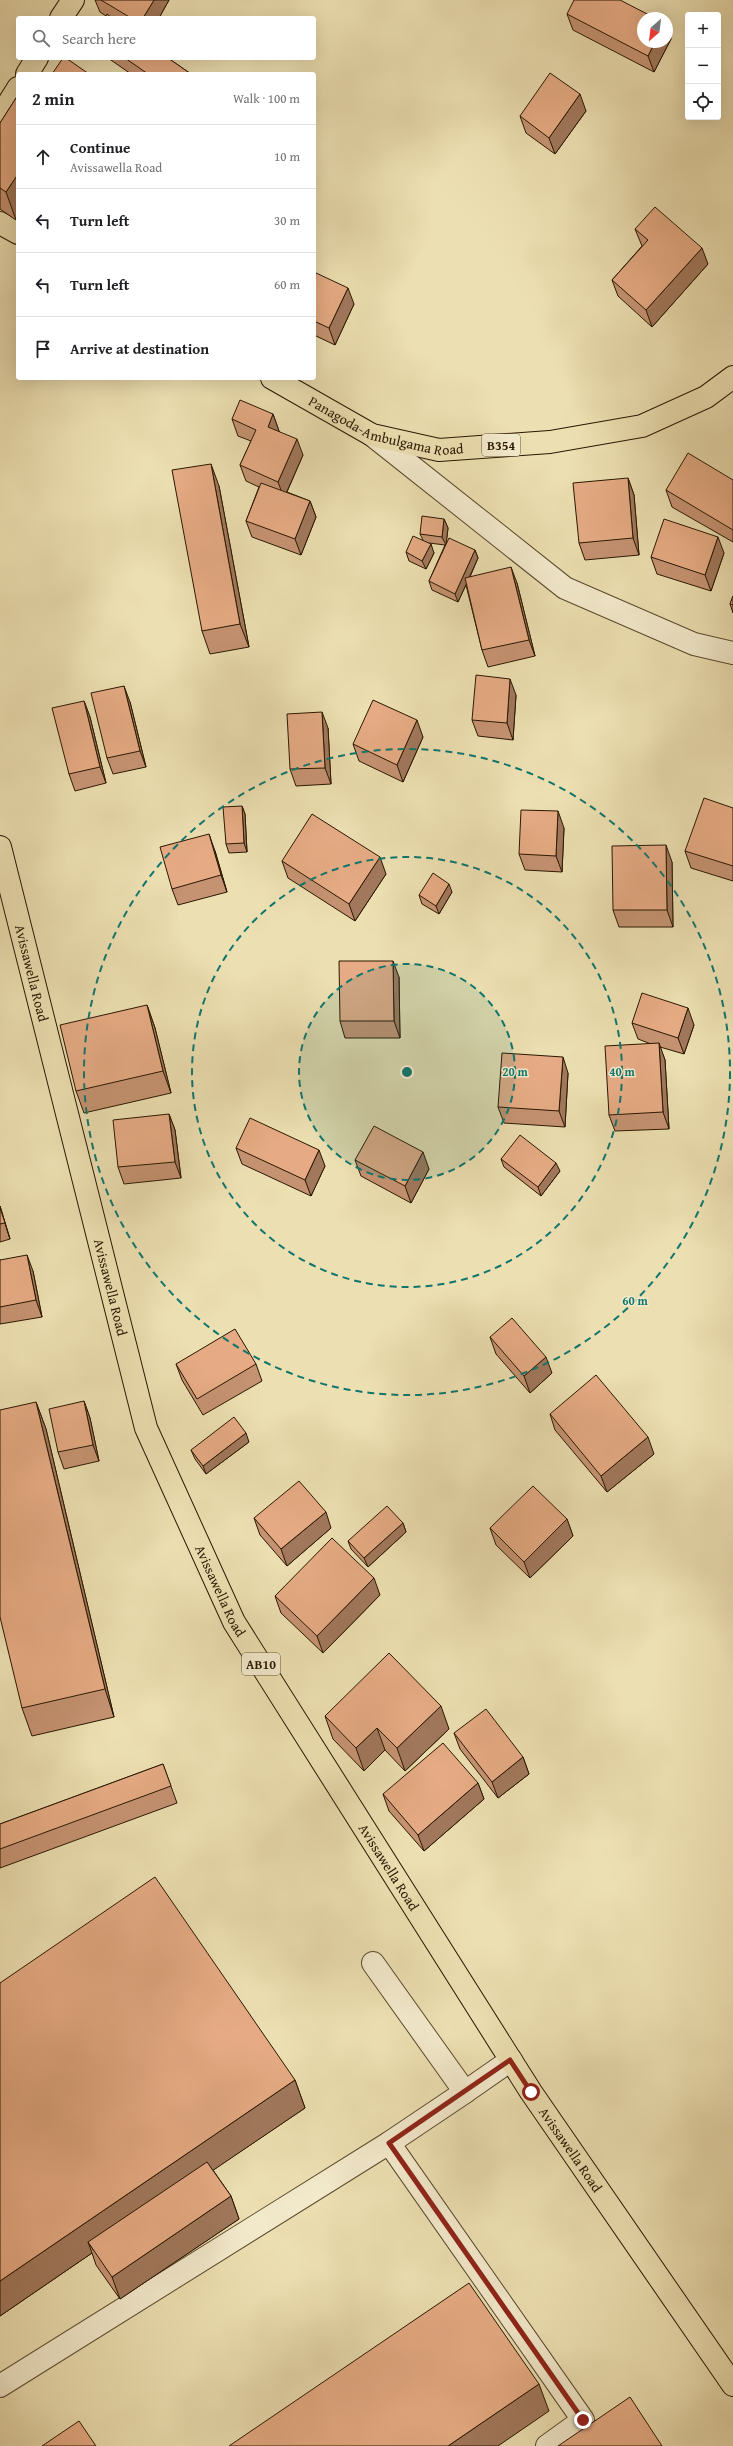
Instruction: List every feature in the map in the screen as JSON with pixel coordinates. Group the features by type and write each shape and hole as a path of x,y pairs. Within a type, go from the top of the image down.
{"main road":[{"path":"62,16 72,0"},
{"path":"28,72 35,60"},
{"path":"0,117 16,91"},
{"path":"0,223 16,232"},
{"name":"Panagoda-Ambulgama Road","path":"276,380 372,435 439,450 550,442 642,426 706,397 733,377"},
{"name":"Avissawella Road","path":"0,847 146,1428 234,1622 510,2060 733,2385"}],"street":[{"path":"372,435 565,588 694,644 733,652"},
{"path":"373,1963 466,2092"},
{"path":"0,2386 389,2143 466,2092 510,2060"},
{"path":"389,2143 583,2420 547,2446"}],"building":[{"path":"101,0 154,0 144,16 128,16"},
{"path":"574,0 620,0 643,12 637,12 637,48 652,48 648,56 567,14"},
{"path":"62,60 69,60 86,72 53,72"},
{"path":"128,60 171,60 188,72 145,72"},
{"path":"550,73 580,94 549,138 520,116"},
{"path":"16,98 16,177 6,192 0,188 0,123"},
{"path":"655,207 702,248 646,310 612,280 648,240 635,229"},
{"path":"316,273 348,288 329,328 316,322"},
{"path":"240,400 273,414 268,427 297,439 278,482 240,465 256,430 232,419"},
{"path":"688,453 733,480 733,530 666,490"},
{"path":"211,464 240,624 202,631 172,470"},
{"path":"628,478 633,538 579,543 573,483"},
{"path":"261,483 310,501 295,539 246,521"},
{"path":"422,516 444,519 442,537 420,534"},
{"path":"664,519 718,537 705,575 651,557"},
{"path":"413,536 431,544 422,561 406,552"},
{"path":"449,538 475,550 455,594 429,581"},
{"path":"511,567 529,640 482,650 465,578"},
{"path":"733,596 733,605 730,604"},
{"path":"476,675 510,679 507,723 472,720"},
{"path":"124,686 140,751 107,758 91,693"},
{"path":"373,700 417,720 397,765 353,744"},
{"path":"84,701 100,767 69,774 52,708"},
{"path":"322,712 325,768 290,769 287,714"},
{"path":"704,798 733,808 733,866 685,851"},
{"path":"242,806 244,843 226,844 223,807"},
{"path":"521,810 558,811 556,856 519,854"},
{"path":"312,814 380,857 349,904 282,861"},
{"path":"209,834 221,875 172,889 160,847"},
{"path":"666,845 667,910 613,910 612,846"},
{"path":"433,873 449,884 436,906 419,895"},
{"path":"339,961 393,961 394,1021 340,1021"},
{"path":"642,993 688,1008 678,1038 632,1023"},
{"path":"147,1005 163,1071 76,1091 60,1025"},
{"path":"659,1043 663,1112 609,1115 605,1046"},
{"path":"502,1053 563,1057 559,1111 498,1107"},
{"path":"169,1114 175,1162 118,1167 113,1120"},
{"path":"250,1118 319,1150 305,1180 236,1148"},
{"path":"374,1126 423,1152 405,1186 355,1160"},
{"path":"520,1135 556,1163 538,1187 501,1159"},
{"path":"0,1208 5,1223 0,1224"},
{"path":"27,1255 36,1300 0,1307 0,1260"},
{"path":"512,1318 546,1357 524,1376 490,1337"},
{"path":"235,1329 256,1364 197,1399 176,1364"},
{"path":"596,1375 648,1437 601,1476 550,1414"},
{"path":"84,1401 93,1445 58,1452 49,1409"},
{"path":"36,1402 105,1689 22,1708 0,1617 0,1410"},
{"path":"234,1417 246,1433 203,1466 191,1450"},
{"path":"299,1481 326,1512 281,1549 254,1518"},
{"path":"533,1486 567,1519 524,1562 490,1528"},
{"path":"387,1506 403,1523 364,1558 348,1541"},
{"path":"332,1538 374,1578 317,1636 275,1596"},
{"path":"389,1653 441,1706 397,1748 377,1728 356,1748 325,1716"},
{"path":"486,1709 523,1757 492,1782 454,1733"},
{"path":"443,1743 478,1783 418,1835 383,1794"},
{"path":"163,1764 171,1786 0,1849 0,1824"},
{"path":"155,1877 295,2080 0,2281 0,1983"},
{"path":"207,2162 231,2196 112,2277 88,2242"},
{"path":"469,2283 539,2384 448,2446 229,2446"},
{"path":"630,2397 662,2446 558,2446"},
{"path":"79,2421 96,2446 42,2446"}],"route":[{"path":"531,2092 510,2060 466,2092 389,2143 583,2420"}]}
